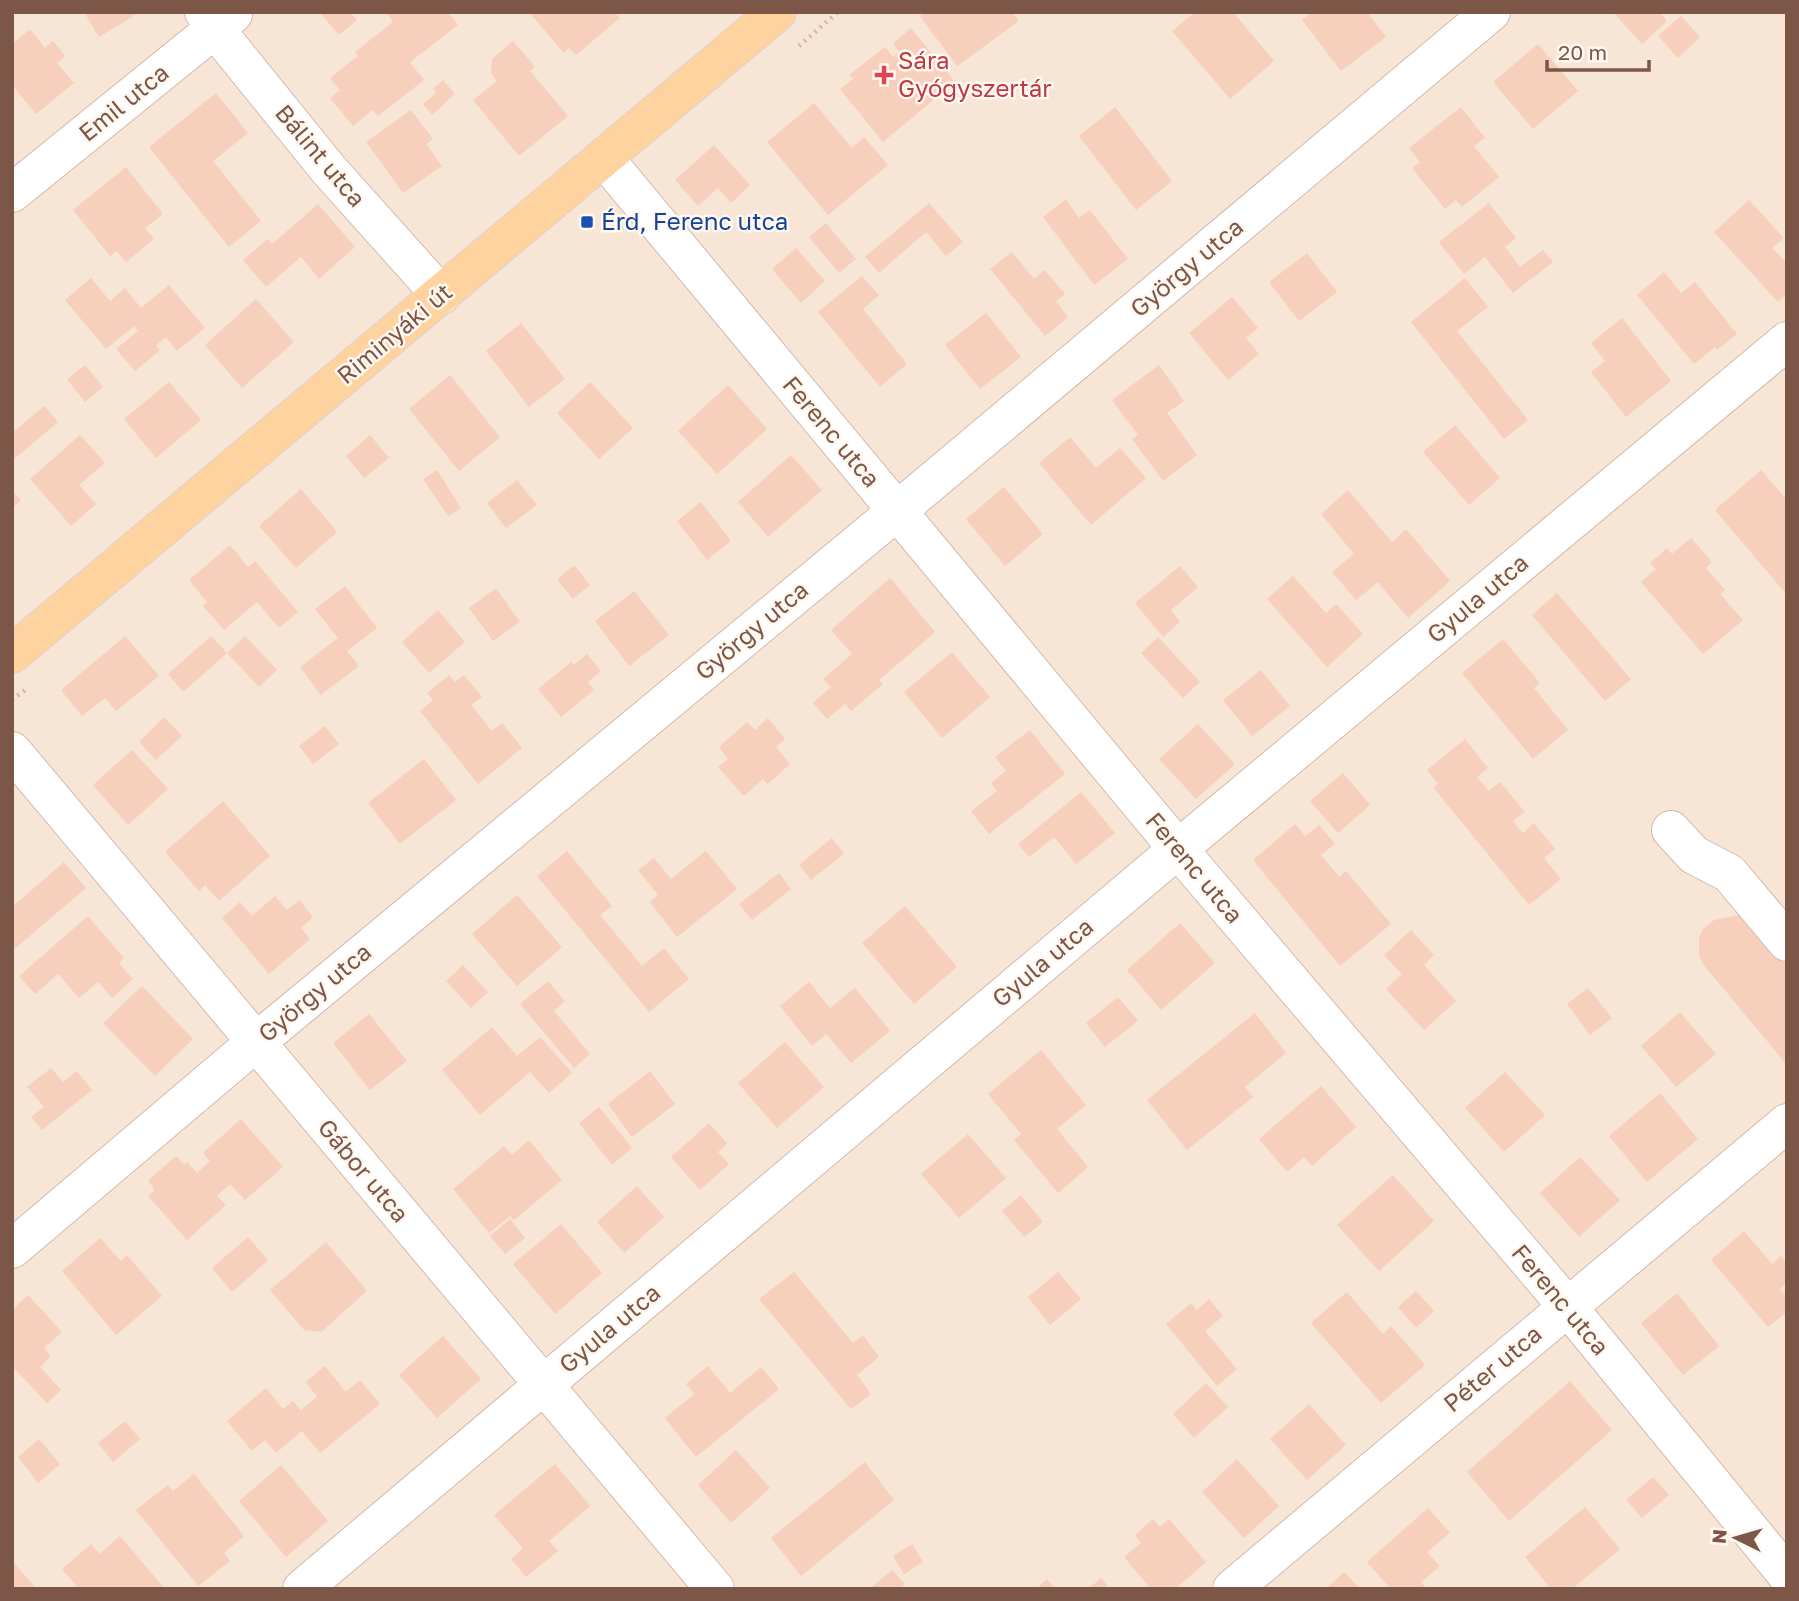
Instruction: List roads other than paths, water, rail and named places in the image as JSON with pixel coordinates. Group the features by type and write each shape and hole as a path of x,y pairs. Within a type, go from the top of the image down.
{"main road":[{"name":"Riminyáki út","path":"12,654 777,12"}],"street":[{"name":"György utca","path":"12,1249 255,1042 897,512 1490,12"},
{"name":"Emil utca","path":"12,193 218,18"},
{"name":"Bálint utca","path":"218,18 329,170 441,295"},
{"name":"Ferenc utca","path":"604,158 1178,849 1567,1306 1787,1575"},
{"name":"Gyula utca","path":"302,1589 1178,849 1787,341"},
{"name":"Gábor utca","path":"12,751 715,1589"},
{"path":"1671,830 1694,855 1728,873 1787,942"},
{"name":"Péter utca","path":"1233,1589 1787,1123"}],"place":[{"name":"Sára Gyógyszertár","path":"884,75"},
{"name":"Érd, Ferenc utca","path":"587,222"}]}
